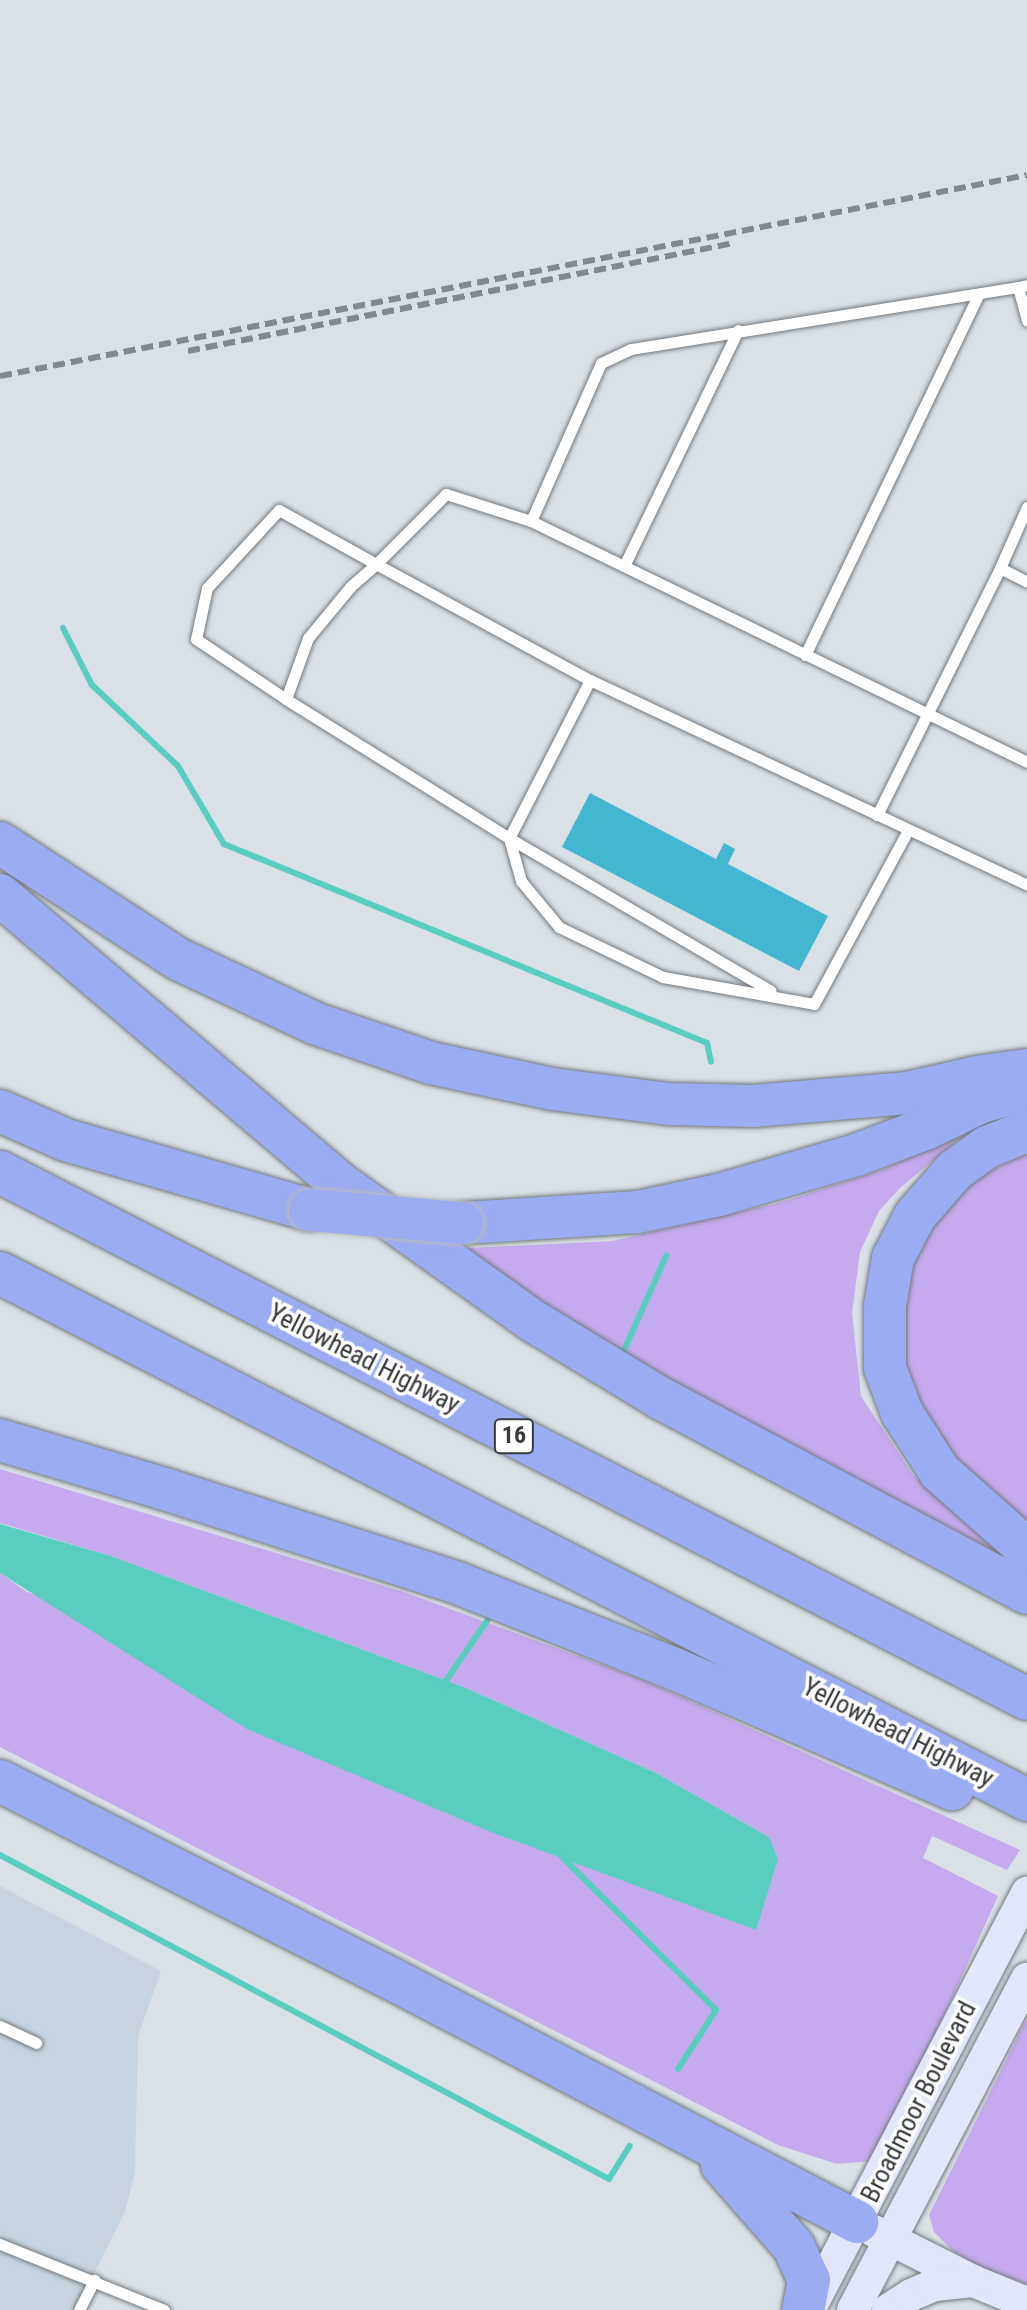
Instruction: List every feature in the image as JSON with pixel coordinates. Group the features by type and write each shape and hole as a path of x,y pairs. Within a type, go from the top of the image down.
{"highway":[{"path":"0,843 178,959 314,1023 446,1066 596,1095 669,1104 753,1106 907,1093 977,1077 1027,1070"},
{"path":"0,895 338,1182 533,1321 662,1399 1027,1593"},
{"path":"0,1111 66,1140 310,1210 462,1223 638,1212 719,1195 856,1155 925,1129 979,1103 1027,1089"},
{"path":"1027,1131 987,1147 954,1171 915,1216 893,1258 885,1306 885,1368 902,1413 940,1472 1027,1549"},
{"name":"Yellowhead Highway","path":"0,1172 1027,1699"},
{"name":"Yellowhead Highway","path":"0,1273 1027,1800"},
{"path":"0,1440 168,1490 460,1584 677,1670 942,1786 1027,1816"},
{"path":"0,1770 126,1843"},
{"path":"0,1781 126,1843 875,2231"},
{"path":"698,2141 761,2206 794,2247 809,2280 803,2310"}],"main road":[{"name":"Broadmoor Boulevard","path":"853,2310 875,2231 1026,1896"},
{"name":"Broadmoor Boulevard","path":"809,2310 875,2231 1027,1979"},
{"path":"875,2231 973,2281 1027,2303"},
{"path":"888,2310 911,2295 935,2285 973,2281"}],"lane":[{"path":"531,521 601,363 631,349 1023,286 1027,321"},
{"path":"805,655 979,294"},
{"path":"624,566 738,330"},
{"path":"286,699 308,638 351,586 446,494 531,521 1027,762"},
{"path":"877,815 1000,568 1027,507"},
{"path":"779,996 509,838 196,639 207,588 279,510 590,680 1027,885"},
{"path":"1000,568 1027,582"},
{"path":"590,680 509,838 521,881 559,927 663,977 814,1004 908,830"},
{"path":"0,2026 36,2043"},
{"path":"1,2248 94,2280 164,2310"},
{"path":"79,2310 94,2280"}],"shaded area":[{"path":"954,1136 960,1138 900,1188 879,1211 860,1252 852,1313 861,1396 913,1475 981,1535 1027,1569 836,1471 567,1323 462,1255 470,1248 612,1241 778,1203 882,1170"},
{"path":"1027,1153 1027,1527 947,1460 907,1401 901,1266 957,1187"},
{"path":"0,1469 404,1592 648,1682 1020,1850 1007,1870 932,1836 923,1858 998,1896 884,2149 872,2161 837,2164 778,2145 0,1747 0,1573 27,1592 769,1837 656,1773 466,1688 111,1556 0,1523"},
{"path":"0,1524 111,1556 466,1688 656,1773 769,1837 778,1859 756,1930 491,1832 247,1729 0,1573"},
{"path":"0,1886 161,1971 138,2036 135,2172 125,2212 76,2310 0,2310"},
{"path":"1027,2018 1027,2289 1007,2282 954,2252 934,2232 929,2215"}],"building":[{"path":"590,793 716,859 724,843 735,849 728,864 828,916 799,971 562,847"}],"waterway":[{"path":"63,628 92,685 178,766 224,844 707,1043 711,1062"},
{"path":"621,1357 666,1256"},
{"path":"443,1685 491,1615"},
{"path":"0,1855 609,2179 630,2146"},
{"path":"561,1856 716,2010 678,2069"}],"railway":[{"path":"0,376 1027,175"},
{"path":"188,351 734,243"}]}
